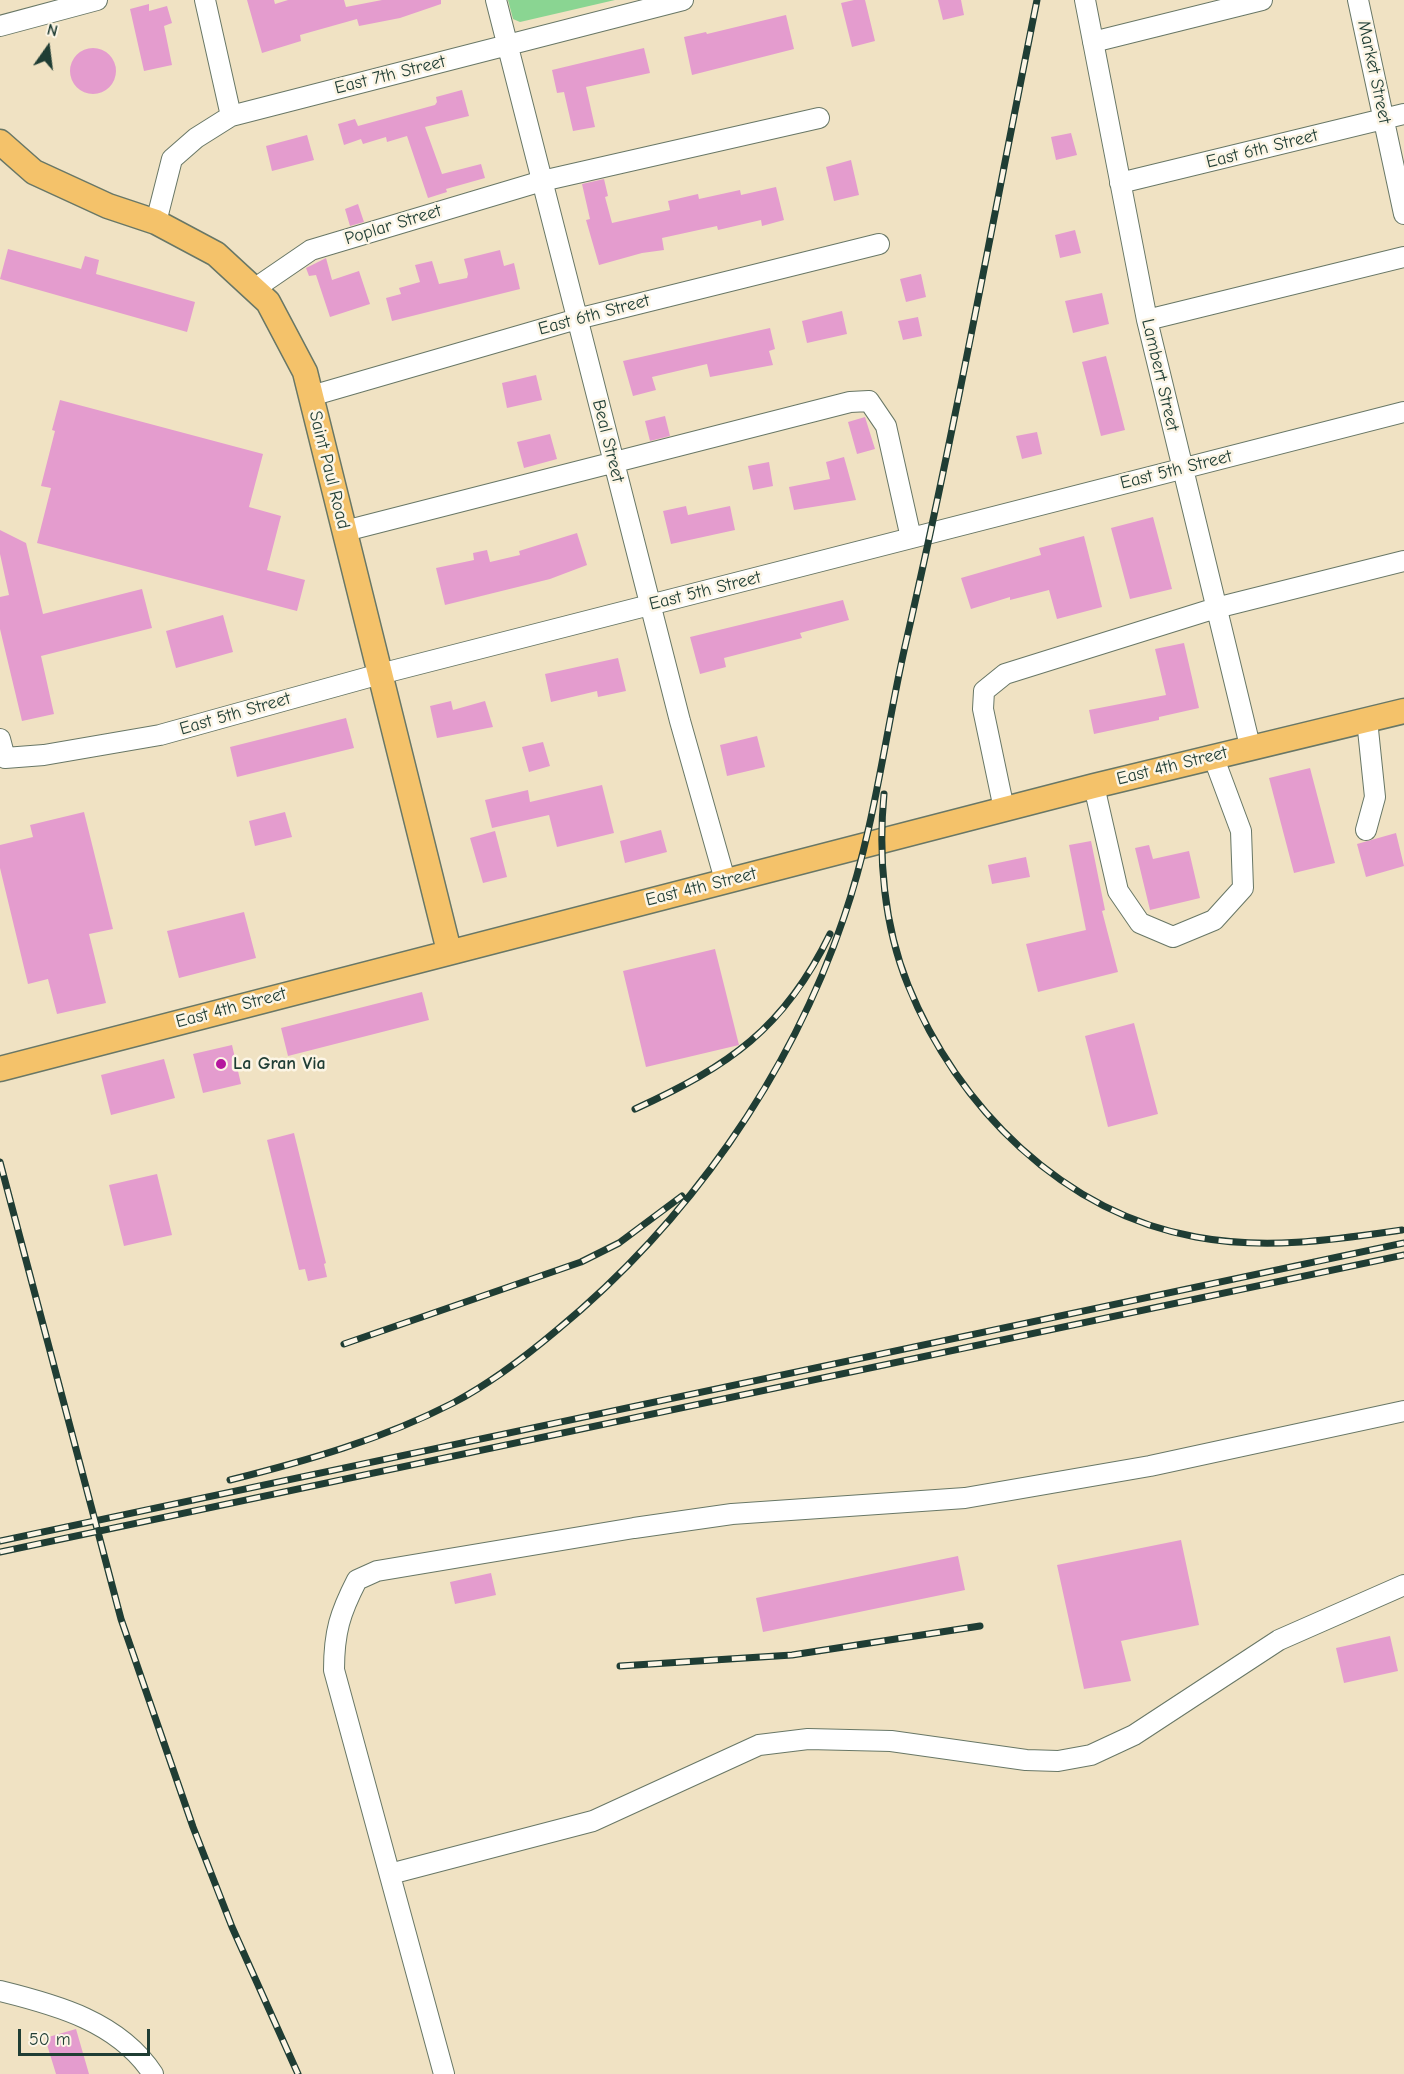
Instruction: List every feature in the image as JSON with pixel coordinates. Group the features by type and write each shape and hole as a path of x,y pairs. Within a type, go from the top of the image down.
{"main road":[{"name":"Saint Paul Road","path":"2,146 34,172 108,206 156,222 216,254 268,302 305,372 449,951"},
{"name":"East 4th Street","path":"0,1069 449,951 725,880 881,843 1250,746 1404,711"}],"street":[{"path":"0,26 97,0"},
{"path":"205,0 231,116"},
{"name":"Beal Street","path":"496,0 650,605 725,880"},
{"name":"East 7th Street","path":"156,222 172,159 196,138 231,116 683,0"},
{"name":"Lambert Street","path":"1085,0 1147,320 1250,746"},
{"path":"1093,42 1262,0"},
{"name":"Market Street","path":"1358,0 1404,214"},
{"name":"East 6th Street","path":"1120,183 1404,114"},
{"name":"Poplar Street","path":"254,289 310,250 542,181 819,118"},
{"name":"East 6th Street","path":"311,396 577,319 879,244"},
{"path":"1147,320 1404,257"},
{"path":"345,531 850,402 869,401 886,426 910,538"},
{"name":"East 5th Street","path":"0,739 5,758 44,755 160,735 380,674 1404,412"},
{"path":"1004,809 983,709 984,691 1005,674 1216,608 1404,561"},
{"path":"1366,830 1375,797 1367,720"},
{"path":"1094,786 1118,891 1140,922 1173,937 1214,920 1243,888 1241,831 1213,756"},
{"path":"444,2074 334,1670 334,1640 339,1618 357,1580 377,1571 732,1514 965,1498 1150,1466 1404,1411"},
{"path":"390,1875 593,1821 691,1778 695,1772 759,1745 808,1739 891,1741 1026,1760 1058,1761 1091,1755 1134,1736 1234,1667 1280,1640 1404,1585"},
{"path":"0,1991 87,2017 147,2064 153,2074"}],"green space":[{"path":"508,0 615,0 520,22 513,19"}],"building":[{"path":"247,0 274,0 275,4 288,0 344,0 346,7 382,0 441,0 441,4 400,18 359,26 357,19 300,35 301,41 262,53"},
{"path":"865,0 875,41 852,47 841,3"},
{"path":"938,0 961,0 964,15 943,20"},
{"path":"149,4 149,11 167,6 172,23 164,26 172,65 144,71 130,9"},
{"path":"786,15 794,49 692,75 684,37 706,32 707,34"},
{"path":"93,48 109,55 116,71 109,87 93,94 77,87 70,71 77,55"},
{"path":"644,48 650,73 586,87 595,127 573,131 564,92 557,93 552,70"},
{"path":"462,90 469,116 425,127 442,174 481,164 485,178 446,189 447,192 428,198 407,136 387,142 386,137 363,144 361,139 344,145 338,124 355,119 358,126 435,105 436,97"},
{"path":"1071,133 1077,155 1056,160 1051,137"},
{"path":"307,135 314,160 272,171 266,146"},
{"path":"851,160 859,195 834,201 826,167"},
{"path":"604,179 608,196 605,197 612,223 670,210 668,201 698,194 699,199 740,190 741,195 776,187 784,220 762,226 761,220 718,230 717,226 662,238 664,250 642,253 599,265 586,220 590,219 582,184"},
{"path":"358,204 364,222 350,226 345,209"},
{"path":"1075,230 1081,253 1060,258 1055,235"},
{"path":"8,249 81,269 85,256 99,260 96,274 195,302 187,332 0,279"},
{"path":"500,250 504,266 514,263 520,289 392,321 386,298 401,294 399,288 420,282 415,265 432,261 439,284 467,278 464,259"},
{"path":"326,258 332,280 359,271 370,304 330,317 316,275 309,276 306,268"},
{"path":"921,274 926,297 906,302 900,279"},
{"path":"1102,293 1109,324 1073,333 1065,301"},
{"path":"842,311 847,334 807,343 802,321"},
{"path":"918,317 922,336 903,340 898,321"},
{"path":"770,328 775,349 769,351 773,365 710,377 707,364 652,377 656,390 633,396 623,361"},
{"path":"1106,356 1125,430 1101,436 1082,362"},
{"path":"536,375 542,400 507,408 502,383"},
{"path":"60,400 263,454 249,507 281,516 267,570 305,580 297,611 37,543 51,488 41,486 55,431 52,430"},
{"path":"665,416 670,436 650,441 645,421"},
{"path":"865,417 875,449 857,454 848,422"},
{"path":"1037,432 1042,454 1022,459 1016,436"},
{"path":"550,434 557,459 524,468 517,442"},
{"path":"844,457 856,500 794,510 789,487 830,479 826,462"},
{"path":"769,462 773,486 753,490 748,466"},
{"path":"686,506 688,515 730,506 735,530 671,544 663,511"},
{"path":"1153,517 1172,589 1130,599 1111,528"},
{"path":"0,530 26,543 43,614 142,589 152,628 41,656 54,714 22,721 0,629 0,597 9,595 0,554"},
{"path":"577,533 587,565 550,579 445,605 436,568 474,560 473,553 487,550 490,562 520,555 519,551"},
{"path":"1084,536 1102,607 1057,619 1049,590 1010,600 1010,597 971,609 961,578 1041,555 1039,548"},
{"path":"843,600 849,620 800,633 802,638 724,658 726,667 700,674 690,637"},
{"path":"223,615 233,652 176,668 166,631"},
{"path":"1184,643 1199,708 1159,717 1159,720 1094,734 1089,710 1166,695 1155,649"},
{"path":"618,658 626,691 598,697 597,691 551,702 545,674"},
{"path":"451,701 453,710 485,701 493,727 437,738 430,706"},
{"path":"346,718 354,748 237,777 230,747"},
{"path":"757,736 765,767 727,776 720,745"},
{"path":"543,742 550,766 529,772 522,747"},
{"path":"1310,768 1335,863 1294,873 1269,778"},
{"path":"602,785 614,833 557,847 549,815 492,828 485,800 528,790 530,802"},
{"path":"84,812 113,929 89,934 106,1003 57,1014 48,979 28,984 0,868 0,845 33,837 30,825"},
{"path":"285,812 292,837 255,846 249,821"},
{"path":"661,830 667,852 625,863 620,841"},
{"path":"495,831 507,877 483,883 470,838"},
{"path":"1396,833 1404,866 1366,877 1357,844"},
{"path":"1091,841 1105,910 1102,911 1118,972 1038,992 1026,944 1086,930 1069,845"},
{"path":"1149,845 1153,859 1189,851 1200,898 1150,910 1135,848"},
{"path":"1026,857 1030,877 992,884 988,865"},
{"path":"244,912 256,958 179,978 167,931"},
{"path":"715,949 739,1045 646,1067 623,971"},
{"path":"422,992 429,1020 288,1056 281,1028"},
{"path":"1134,1023 1158,1114 1108,1127 1085,1036"},
{"path":"232,1045 241,1084 203,1093 193,1054"},
{"path":"164,1059 175,1098 111,1115 101,1075"},
{"path":"294,1133 326,1263 324,1264 327,1277 308,1281 305,1269 299,1270 267,1140"},
{"path":"157,1174 172,1235 124,1246 109,1185"},
{"path":"1181,1540 1199,1625 1121,1641 1131,1681 1084,1689 1057,1565"},
{"path":"958,1556 965,1590 763,1632 756,1598"},
{"path":"491,1573 496,1595 455,1604 450,1582"},
{"path":"1390,1636 1398,1671 1344,1683 1336,1648"},
{"path":"76,2029 89,2074 56,2074 45,2038"}],"railway":[{"path":"230,1480 316,1457 399,1428 467,1395 533,1350 604,1288 649,1243 691,1194 729,1143 764,1090 795,1034 844,917 864,849 958,402 1037,0"},
{"path":"884,794 882,842 888,915 908,985 929,1030 955,1072 986,1112 1020,1148 1059,1179 1102,1205 1147,1224 1196,1237 1222,1241 1273,1243 1325,1240 1402,1230"},
{"path":"635,1109 699,1077 750,1041 773,1020 793,995 830,934"},
{"path":"0,1162 121,1619 193,1827 232,1927 298,2074"},
{"path":"344,1344 581,1262 619,1243 682,1196"},
{"path":"0,1541 1404,1243"},
{"path":"0,1552 1404,1255"},
{"path":"620,1666 792,1655 980,1626"}],"place":[{"name":"La Gran Via","path":"221,1064"}]}
